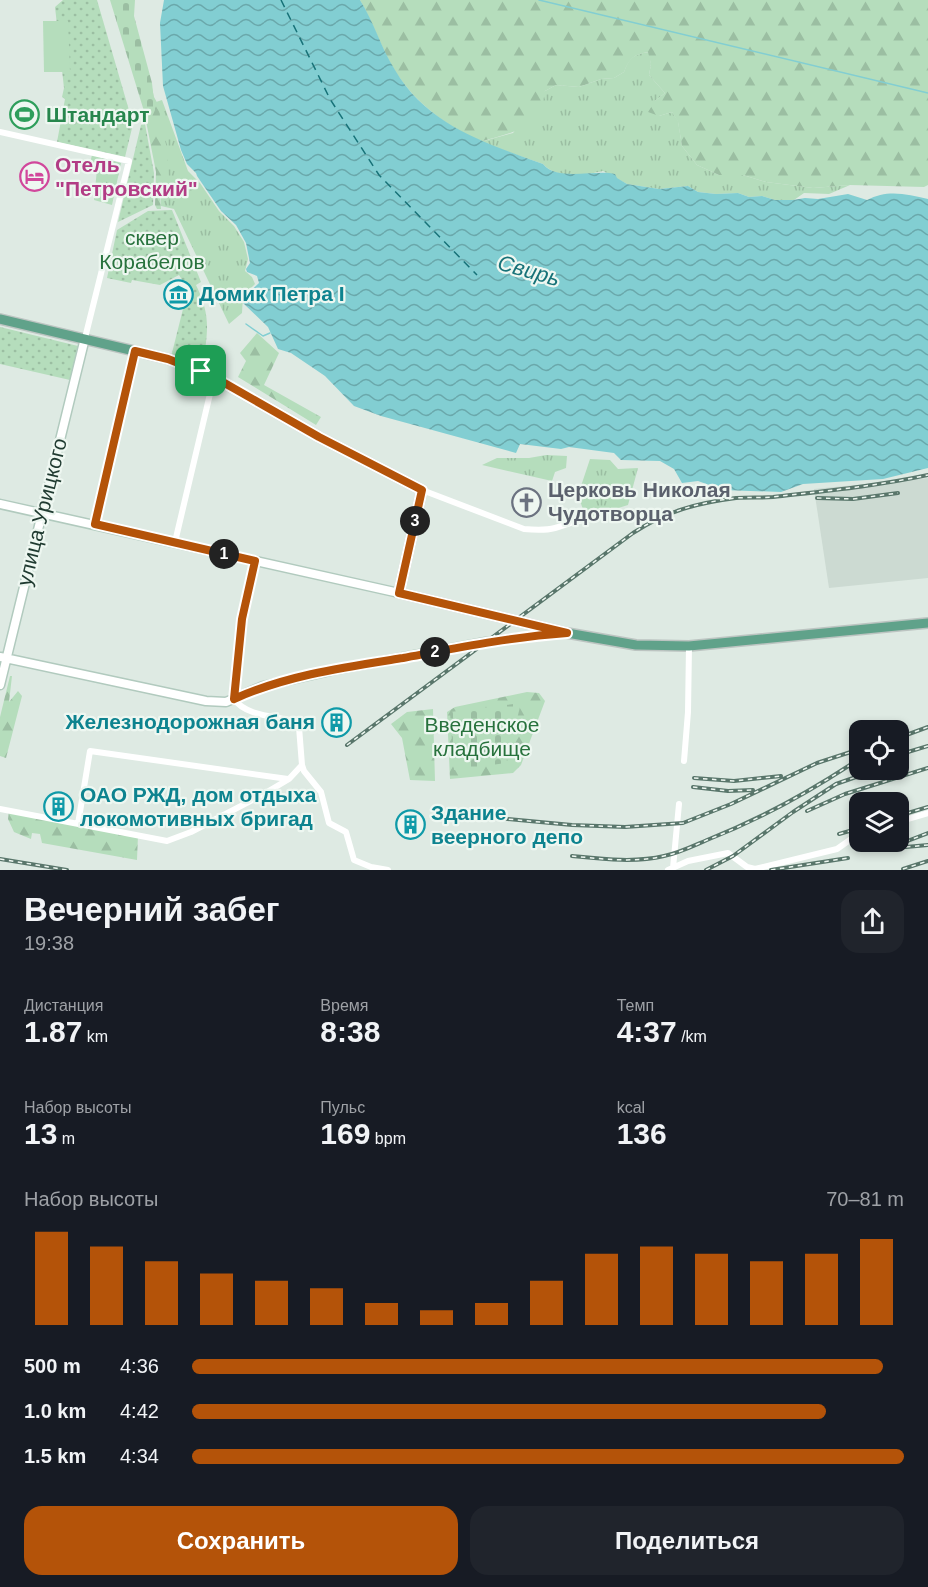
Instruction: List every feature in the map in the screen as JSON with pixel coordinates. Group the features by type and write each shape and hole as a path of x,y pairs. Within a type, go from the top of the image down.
{"main road":[{"path":"0,318 168,359 214,377 319,437 422,490 399,593 567,633 636,645 689,646 928,623"}],"street":[{"path":"0,132 129,161 85,338"},
{"name":"улица Урицкого","path":"0,685 3,658 43,513 85,338"},
{"path":"95,524 135,351"},
{"path":"175,542 214,377"},
{"path":"422,490 524,530 539,531 556,528 573,521 585,520"},
{"path":"0,504 399,593"},
{"path":"255,561 242,619 234,699 246,710 295,722 299,727 302,765 304,771 321,792 329,824 346,832 354,860 371,867 388,870"},
{"path":"3,658 206,701 226,702 263,686 339,669 496,641 567,633"},
{"path":"684,761 688,711 689,646"},
{"path":"78,824 90,751 289,779"},
{"path":"0,809 167,841 191,832 289,779 302,765"},
{"path":"671,869 679,804"},
{"path":"909,819 928,813"},
{"path":"671,869 688,861 728,853 747,867 755,869 837,849 849,842"}],"shaded area":[{"path":"928,478 928,578 829,588 814,489"}],"green space":[{"path":"63,0 97,0 133,124 125,157 57,142 65,99 62,97 64,88 55,7"},
{"path":"110,0 135,0 134,16 152,83 155,110 151,119 147,121"},
{"path":"360,0 928,0 928,185 924,187 850,185 813,188 766,182 743,175 719,175 697,165 682,146 678,122 672,112 659,116 648,112 655,101 665,93 649,75 651,64 648,52 633,58 624,72 614,78 601,79 579,87 556,85 545,91 537,114 522,128 480,142 444,121 412,94 390,63"},
{"path":"43,21 68,21 70,72 44,72"},
{"path":"649,52 651,64 649,75 665,93 655,101 659,116 672,112 678,121 682,146 697,165 719,175 743,175 766,182 813,188 850,185 829,194 804,193 794,200 775,200 762,196 749,197 738,193 698,192 688,186 659,189 627,184 603,171 589,174 555,172 543,164 480,142 513,133 545,91 556,85 579,87 601,79 614,78 624,72 633,58"},
{"path":"152,88 159,106 167,148 169,182 172,187 169,194 165,193 160,196 161,209 157,209 155,205 156,172 146,121"},
{"path":"162,100 188,171 200,183 219,211 234,226 244,242 248,259 245,271 252,277 255,284 243,296 242,313 229,324 174,209 161,206 156,102"},
{"path":"145,124 154,173 153,205 118,222 141,125"},
{"path":"92,155 121,163 112,205 94,200 97,169 89,167"},
{"name":"сквер Корабелов","path":"172,210 201,282 196,285 204,307 207,325 203,367 171,357 188,289 179,275 160,285 132,280 131,283 107,278 117,230 148,211"},
{"path":"0,327 78,346 70,380 0,364"},
{"path":"257,333 279,353 264,385 321,417 316,425 238,377 246,361 240,353"},
{"path":"546,455 567,456 566,468 555,472 552,481 482,465 497,458 529,458"},
{"path":"590,459 610,460 618,469 638,468 628,505 586,518 578,495"},
{"path":"10,676 12,676 9,702 18,691 22,696 6,758 0,756 0,717"},
{"path":"527,692 539,693 545,701 521,765 513,773 450,779 447,712 455,707"},
{"name":"Введенское кладбище","path":"521,703 506,763 454,770 450,712"},
{"path":"433,709 435,781 410,780 402,738 391,724 407,712"},
{"path":"9,811 138,835 137,860 42,843 40,834 32,833 31,839 14,832 8,819"}],"water":[{"name":"Свирь","path":"164,0 360,0 395,70 408,89 424,105 441,119 460,130 557,172 615,174 627,184 659,189 688,186 698,192 738,193 749,197 762,196 775,200 818,199 848,194 867,200 882,194 905,194 928,199 928,468 883,479 803,484 781,492 723,490 698,481 682,483 674,469 660,461 621,460 614,453 520,444 516,453 381,416 354,406 325,376 291,353 278,349 268,327 243,303 244,297 259,283 257,276 247,272 246,269 250,263 246,243 236,225 221,211 196,173 187,164 163,86 160,23"}],"waterway":[{"path":"539,0 928,93"},
{"path":"246,324 263,336 270,333"}],"ferry route":[{"path":"281,0 330,99 379,175 477,275"}],"railway":[{"path":"347,745 633,533 658,519 695,505 722,500 831,490 928,475"},
{"path":"817,498 853,499 898,493"},
{"path":"909,734 928,727"},
{"path":"909,752 928,746"},
{"path":"464,815 572,825 625,827 683,823 731,804 817,763 849,753"},
{"path":"572,856 630,860 675,853 763,815 798,797 849,766"},
{"path":"807,811 845,794 928,768"},
{"path":"694,778 734,781 781,776"},
{"path":"706,870 733,856 836,784 849,779"},
{"path":"693,787 728,791 753,790"},
{"path":"909,813 928,807"},
{"path":"839,834 849,831"},
{"path":"909,840 928,833"},
{"path":"909,847 928,845"},
{"path":"771,870 848,858"},
{"path":"0,859 67,870"},
{"path":"903,869 928,861"}],"place":[{"name":"Штандарт","path":"25,115"},
{"name":"Отель \"Петровский\"","path":"34,177"},
{"name":"Домик Петра I","path":"178,294"},
{"name":"Церковь Николая Чудотворца","path":"527,502"},
{"name":"Железнодорожная баня","path":"336,722"},
{"name":"ОАО РЖД, дом отдыха локомотивных бригад","path":"59,807"},
{"name":"Здание веерного депо","path":"410,825"}],"route":[{"path":"135,351 168,359 201,371 319,437 422,490 399,593 567,633 486,642 339,669 263,686 234,699 242,619 255,561 95,524 135,351"}]}
